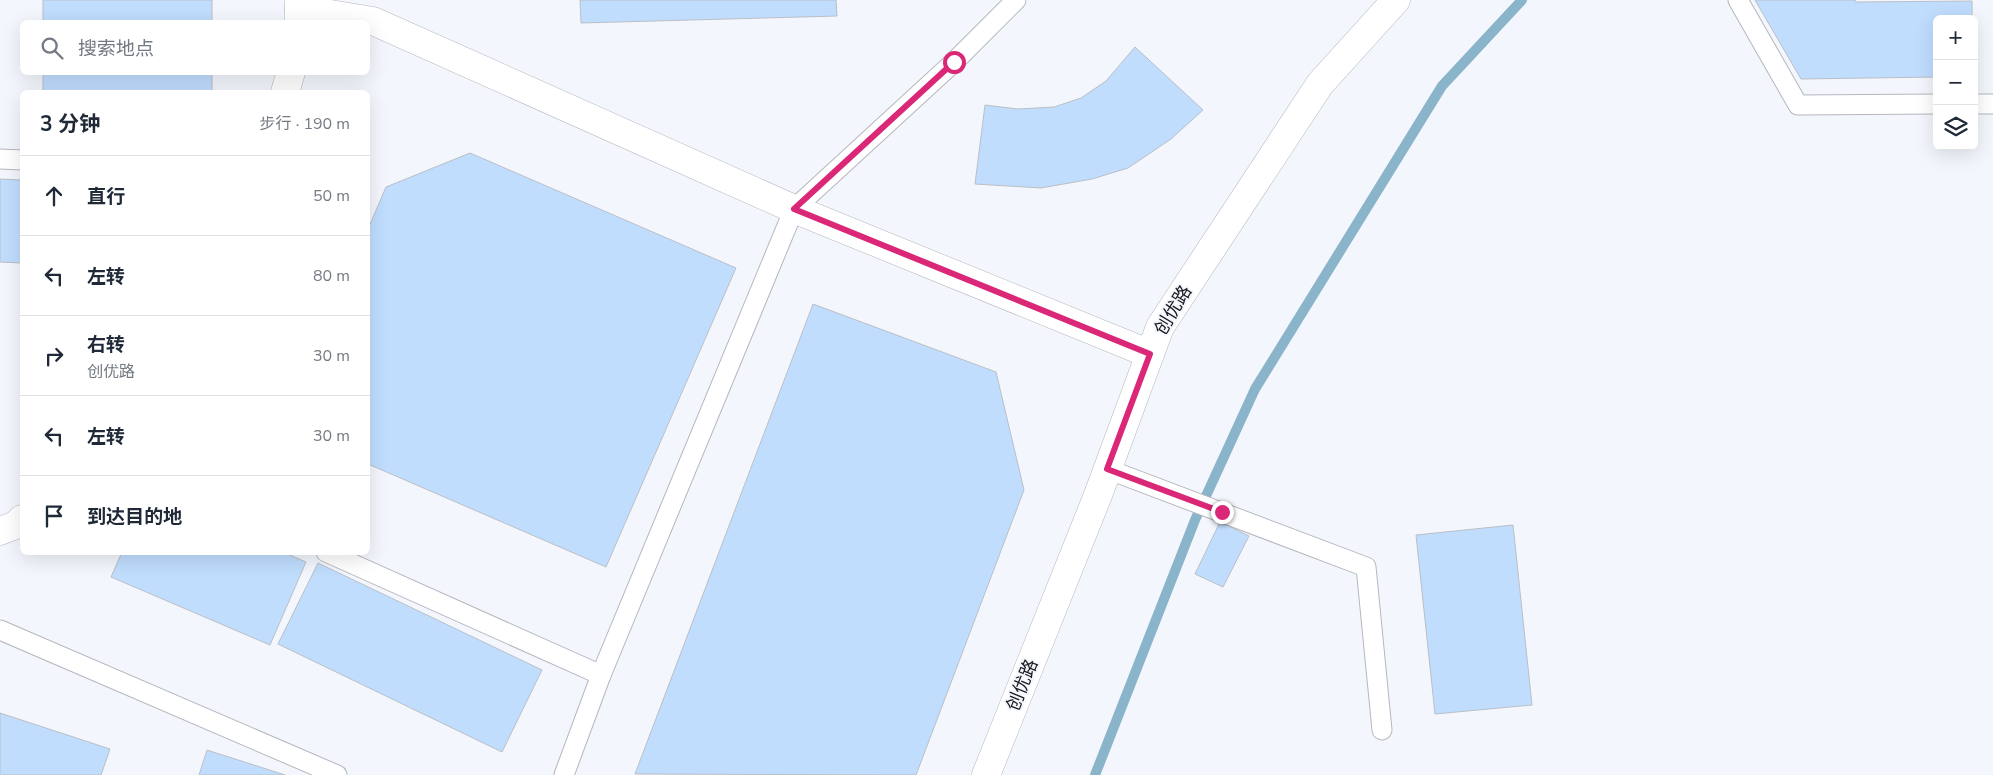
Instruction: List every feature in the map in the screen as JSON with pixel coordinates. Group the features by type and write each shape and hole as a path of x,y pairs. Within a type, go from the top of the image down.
{"street":[{"name":"创优路","path":"986,775 1107,469 1160,327 1320,84 1396,0"},
{"path":"299,10 374,20 794,209 1150,354"},
{"path":"286,90 290,75"},
{"path":"0,531 20,521"}],"lane":[{"path":"564,775 601,675 794,209 954,62 1016,0"},
{"path":"1738,0 1798,105 1933,104"},
{"path":"1978,104 1993,104"},
{"path":"0,159 20,160"},
{"path":"1107,469 1366,567 1382,730"},
{"path":"333,555 601,675"},
{"path":"0,630 337,775"}],"building":[{"path":"43,0 212,0 212,20 43,20"},
{"path":"580,0 836,0 837,16 581,23"},
{"path":"1755,0 1855,0 1856,2 1972,1 1972,15 1933,15 1933,77 1801,79"},
{"path":"1135,47 1203,110 1171,139 1128,168 1092,179 1041,188 975,184 985,105 1018,109 1054,107 1081,98 1106,81"},
{"path":"43,75 212,75 212,90 43,90"},
{"path":"470,153 736,268 606,567 370,465 370,224 386,187"},
{"path":"0,179 20,180 20,263 0,262"},
{"path":"813,304 996,372 1024,490 916,775 635,774"},
{"path":"1220,522 1249,536 1223,587 1195,574"},
{"path":"1513,525 1532,705 1435,714 1416,535"},
{"path":"121,555 290,555 306,562 270,645 111,577"},
{"path":"318,563 542,670 502,752 278,644"},
{"path":"0,713 110,749 101,775 0,775"},
{"path":"207,750 285,775 199,775"}],"waterway":[{"path":"1095,775 1195,520 1255,389 1442,86 1522,0"}],"route":[{"path":"954,62 794,209 1150,354 1107,469 1222,512"}]}
